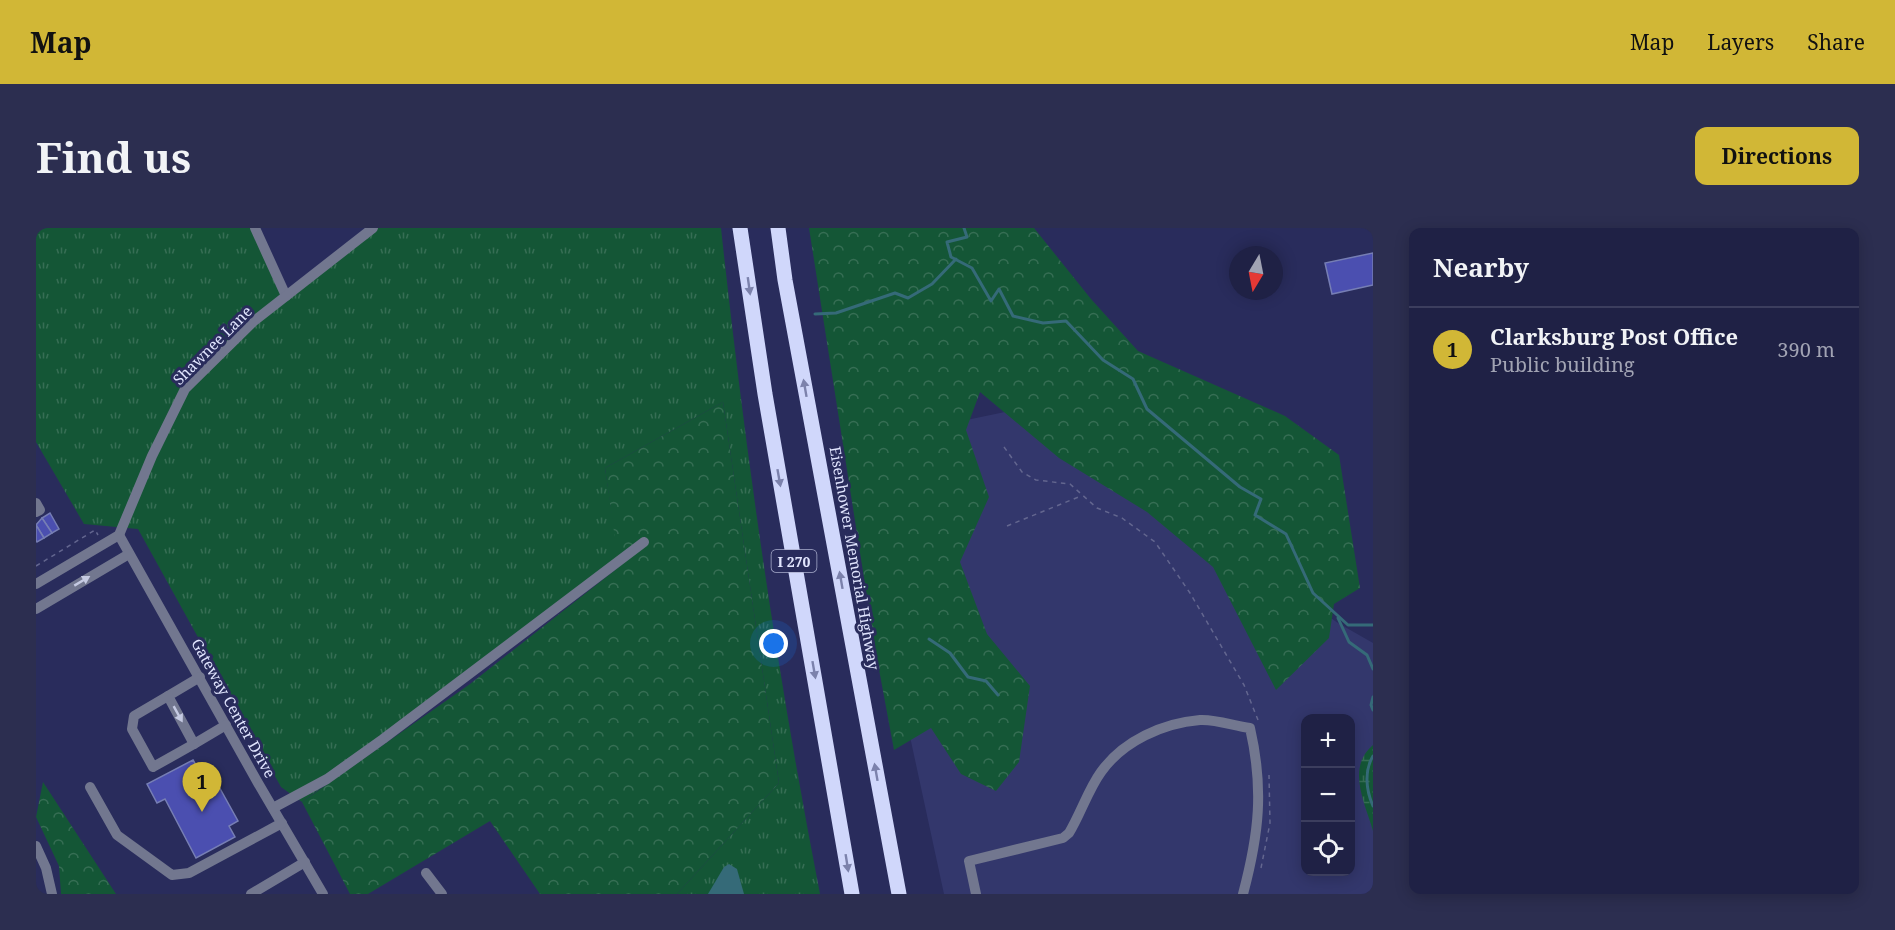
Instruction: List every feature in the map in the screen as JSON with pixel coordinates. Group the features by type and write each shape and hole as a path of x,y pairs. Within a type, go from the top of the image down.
{"highway":[{"name":"I 270","path":"740,228 765,394 852,894"},
{"name":"Eisenhower Memorial Highway","path":"778,228 785,280 899,894"}],"street":[{"path":"255,228 286,296"},
{"name":"Shawnee Lane","path":"119,535 152,456 185,389 254,321 373,228"},
{"path":"36,503 40,510 36,512"},
{"path":"36,585 119,535"},
{"name":"Gateway Center Drive","path":"119,535 323,894"},
{"path":"273,808 327,779 383,740 644,542"},
{"path":"36,609 129,554"},
{"path":"200,677 134,716 132,729 137,739 153,767 226,725"},
{"path":"168,696 194,744"},
{"path":"976,894 969,861 1063,838 1070,833 1093,785 1114,757 1139,738 1171,725 1202,720 1250,728 1260,790 1258,831 1243,894"},
{"path":"90,787 117,835 172,875 189,873 282,823"},
{"path":"36,846 46,868 52,894"},
{"path":"251,894 305,862"},
{"path":"426,873 442,894"}],"path":[{"path":"1004,447 1015,466 1028,477 1070,484 1097,508 1137,527 1155,542 1190,592 1244,685 1259,724"},
{"path":"1007,526 1082,496"},
{"path":"1260,872 1270,823 1269,774"}],"shaded area":[{"path":"1043,404 1220,542 1338,623 1373,643 1373,894 944,894 847,445"},
{"path":"729,864 737,869 744,894 708,894 724,867"}],"green space":[{"path":"36,228 255,228 287,296 373,228 721,228 763,562 820,894 677,894 779,783 723,402 605,468 620,566 302,802 281,787 138,529 84,524 36,442"},
{"path":"809,228 1034,228 1091,299 1138,351 1285,416 1339,455 1360,588 1334,604 1329,638 1276,690 1213,567 1147,512 1059,458 980,392 966,430 989,497 960,562 987,634 1030,686 1019,762 996,791 961,774 931,728 894,750 875,648"},
{"path":"723,402 779,783 677,894 540,894 490,821 368,894 350,894 302,802 470,684 619,567 605,468"},
{"path":"1373,745 1373,831 1362,798 1359,775 1360,764"},
{"path":"43,782 116,894 61,894 59,866 36,817"}],"building":[{"path":"1373,253 1373,285 1332,294 1325,263"},
{"path":"50,513 59,529 52,533 42,518"},
{"path":"42,518 52,533 44,538 36,525"},
{"path":"36,525 44,538 37,542 36,540"},
{"path":"193,760 205,780 213,776 238,821 229,826 235,837 196,858 165,799 157,803 147,784"}],"waterway":[{"path":"964,228 967,237 947,242 951,257 972,268 991,301 999,289 1013,316 1043,323 1066,321 1103,360 1133,379 1147,409 1240,487 1261,499 1255,515 1286,534 1313,593 1348,625 1373,625"},
{"path":"815,314 836,313 895,293 908,298 932,284 956,259"},
{"path":"1338,618 1349,642 1367,655 1373,669"},
{"path":"929,639 950,653 968,677 986,681 998,695"},
{"path":"1373,697 1371,705 1373,710"},
{"path":"1373,756 1368,768 1367,781 1373,806"}],"place":[{"name":"Clarksburg Post Office","path":"202,812"}]}
